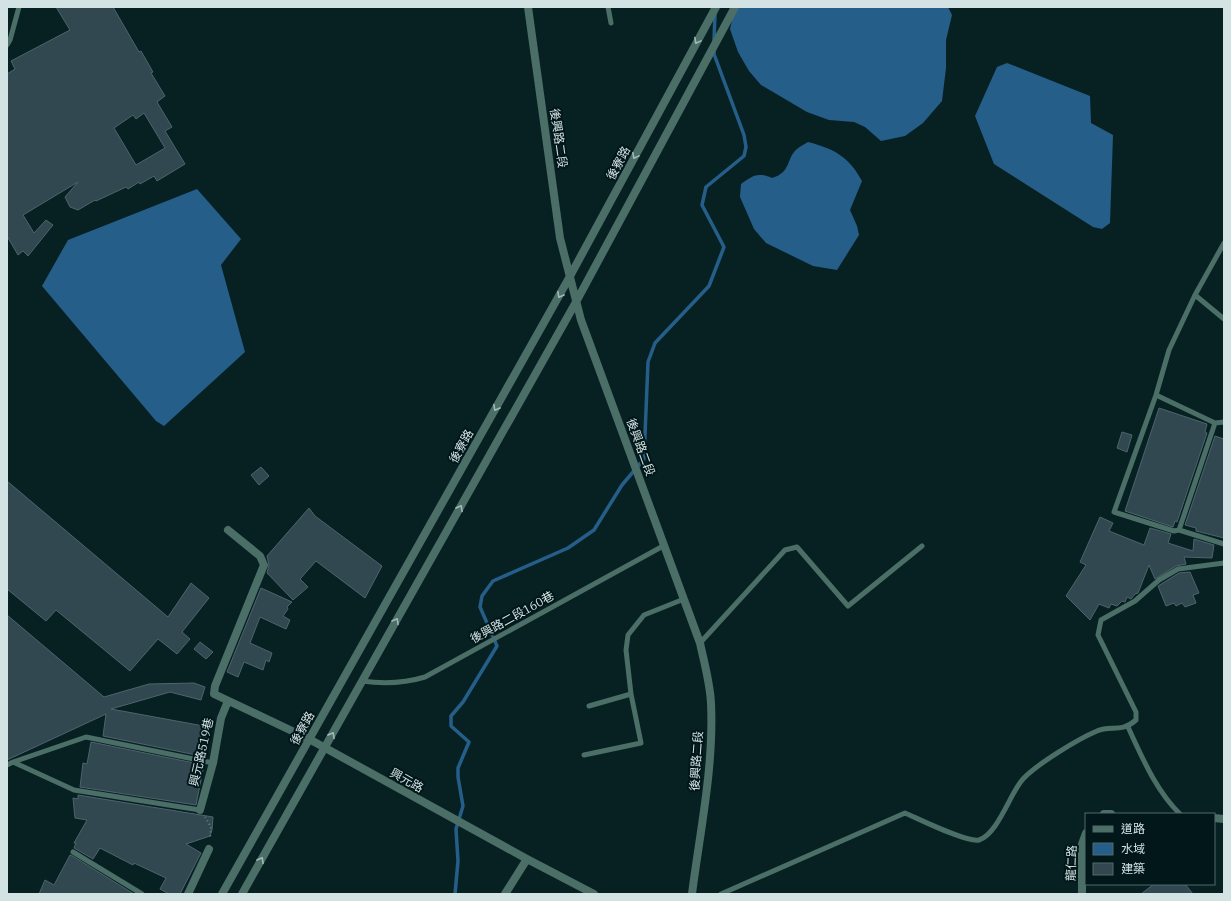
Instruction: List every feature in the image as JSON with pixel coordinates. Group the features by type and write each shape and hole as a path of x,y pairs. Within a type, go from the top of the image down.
{"street":[{"name":"後興路二段","path":"528,7 560,238 569,278 581,320 700,643 711,702 711,733 705,797 692,894"},
{"name":"後寮路","path":"222,894 569,278 716,7"},
{"path":"242,894 576,302 735,7"},
{"name":"興元路","path":"228,530 260,556 264,565 215,686 214,694 309,739 527,859 594,894"},
{"name":"興元路519巷","path":"200,810 213,763 221,718 228,701"},
{"name":"龍仁路","path":"1082,894 1082,844 1085,836"},
{"path":"188,894 209,848"},
{"path":"505,894 527,859"}],"lane":[{"path":"7,45 10,40 18,7"},
{"path":"608,7 611,23"},
{"path":"1224,243 1195,295 1169,350 1156,395 1114,512 1174,531 1179,530 1224,544"},
{"path":"1195,295 1224,319"},
{"path":"1156,395 1215,423 1224,422"},
{"path":"1179,530 1215,423"},
{"name":"後興路二段160巷","path":"362,681 373,683 409,681 425,677 665,545"},
{"path":"700,643 785,550 797,547 848,606 922,546"},
{"path":"721,894 906,813 967,839 979,840 991,832 1022,780 1037,767 1098,730 1128,727 1136,720 1136,712 1098,635 1101,620 1135,601 1159,580 1178,569 1224,563"},
{"path":"584,755 641,743 630,694 626,650 628,635 644,615 684,599"},
{"path":"589,706 630,694"},
{"path":"1128,727 1146,765 1168,803 1179,813"},
{"path":"7,765 86,737 213,763"},
{"path":"13,762 74,790 200,810"},
{"path":"73,852 142,894"}],"path":[{"path":"200,810 211,827 209,848"}],"water":[{"path":"735,7 948,7 952,15 946,40 946,68 942,101 923,123 905,136 881,141 865,127 854,122 829,120 807,112 761,85 749,71 738,52 730,29"},
{"path":"1007,63 1090,96 1091,123 1113,135 1110,223 1102,229 1093,227 994,164 975,116 997,67"},
{"path":"808,142 834,151 840,155 852,166 862,181 850,210 859,235 837,270 813,266 766,243 754,229 740,197 741,184 756,175 763,175 772,178 783,172 786,169 791,156 800,147"},
{"path":"197,189 241,239 221,265 245,352 164,426 156,421 42,286 68,240"}],"building":[{"path":"56,7 113,7 139,52 141,51 153,72 151,73 165,96 157,102 172,127 165,131 185,164 157,181 154,176 140,184 139,182 128,189 126,187 96,201 95,200 78,210 70,207 65,197 78,182 23,215 34,233 46,220 53,225 28,256 23,251 18,255 7,236 7,74 15,69 11,61 70,30","holes":["144,113 165,148 136,165 114,128 133,115 136,119"]},
{"path":"1159,408 1207,424 1205,432 1207,433 1177,522 1175,521 1173,527 1125,511"},
{"path":"1122,432 1132,435 1127,452 1117,448"},
{"path":"1215,436 1224,439 1224,538 1196,531 1196,528 1185,525"},
{"path":"261,467 269,476 259,485 251,475"},
{"path":"7,481 168,617 191,583 209,598 182,632 190,639 177,654 158,639 130,671 56,610 46,621 7,589"},
{"path":"309,508 315,516 382,566 365,598 316,561 300,579 308,587 293,600 267,573 269,565 267,556"},
{"path":"1100,517 1113,523 1109,531 1144,545 1150,528 1171,534 1168,543 1193,551 1194,539 1214,545 1212,558 1184,557 1186,564 1176,566 1155,579 1149,565 1138,593 1131,599 1127,597 1125,602 1122,601 1117,606 1111,604 1109,608 1099,604 1090,620 1066,596 1086,565 1080,562"},
{"path":"1190,572 1199,593 1193,595 1196,603 1185,607 1182,603 1176,606 1174,603 1166,606 1158,586 1179,573"},
{"path":"261,588 292,602 287,607 288,609 283,616 290,620 286,629 260,617 250,643 272,653 269,662 266,660 263,670 244,662 238,677 227,672"},
{"path":"7,615 104,697 149,684 194,683 205,687 201,700 170,692 111,709 209,727 206,757 103,736 106,714 7,760"},
{"path":"200,642 213,652 206,659 194,649"},
{"path":"91,742 204,765 196,805 80,787 83,763 87,764"},
{"path":"78,795 213,817 210,836 186,844 201,853 180,894 169,894 160,889 166,878 134,863 133,865 100,848 93,859 74,848 76,843 74,843 87,820 75,818 73,798 78,799"},
{"path":"70,855 134,894 39,894 45,880 54,885"},
{"path":"1153,885 1186,885 1193,894 1141,894"}],"waterway":[{"path":"714,40 715,14"},
{"path":"455,894 458,861 456,829 463,806 458,768 469,742 451,726 451,716 463,702 497,646 480,607 482,596 493,581 568,548 594,530 622,485 644,459 648,362 655,343 709,286 724,247 702,205 706,187 744,156 746,147 744,135 714,54 714,50"}]}
